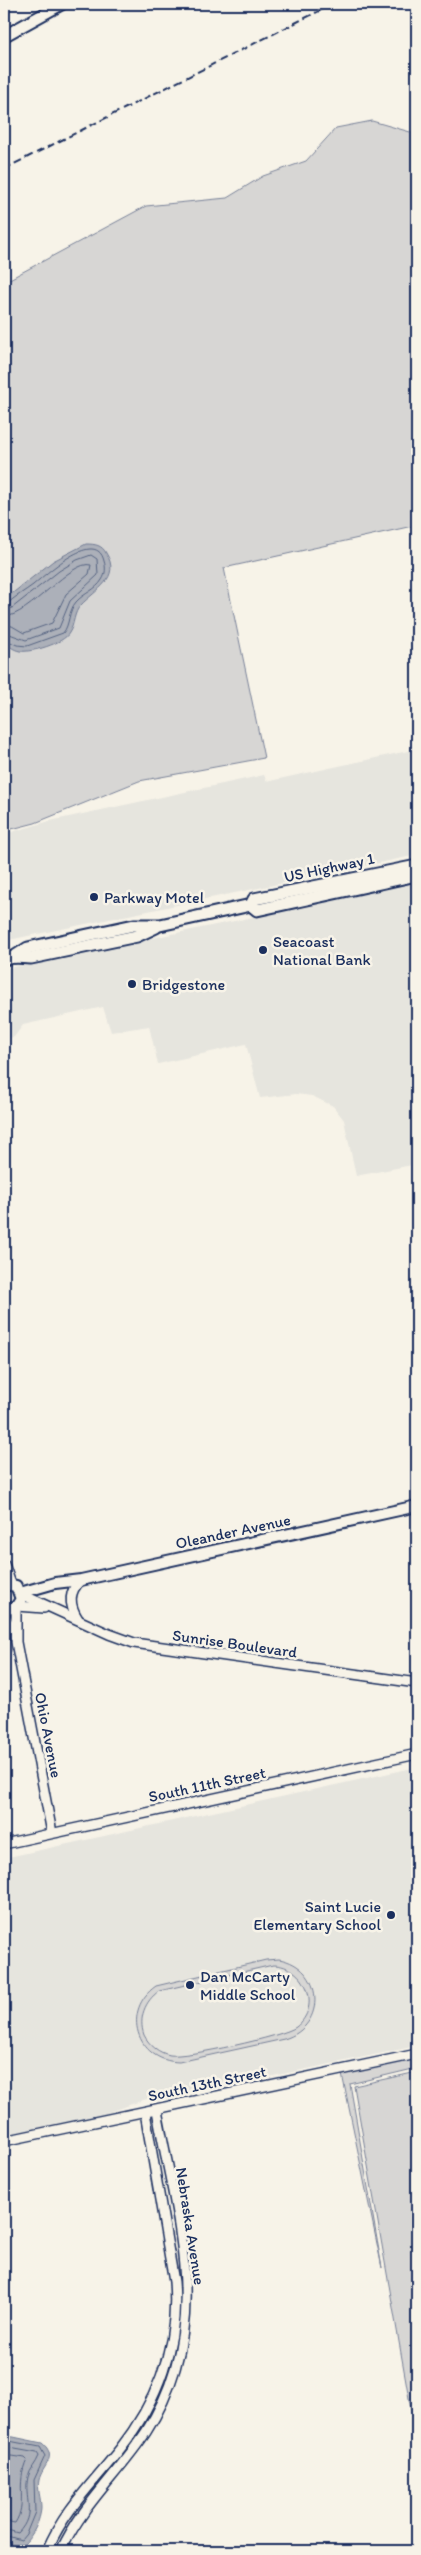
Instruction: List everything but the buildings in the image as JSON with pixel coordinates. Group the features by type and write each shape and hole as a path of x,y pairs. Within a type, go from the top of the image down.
{"main road":[{"path":"4,36 62,4"},
{"name":"US Highway 1","path":"251,905 254,899 417,866"},
{"name":"US Highway 1","path":"251,905 257,910 417,875"},
{"name":"US Highway 1","path":"9,958 31,958 137,936 160,925 251,905"},
{"name":"Oleander Avenue","path":"9,1584 55,1583 81,1580 417,1506"},
{"name":"Oleander Avenue","path":"21,1594 55,1583"},
{"path":"4,1612 17,1607 21,1594 9,1584"}],"street":[{"path":"4,1564 9,1584"},
{"path":"78,1619 72,1609 71,1598 74,1588 81,1580"},
{"name":"Sunrise Boulevard","path":"21,1594 108,1634 134,1643 417,1683"},
{"name":"Sunrise Boulevard","path":"17,1607 54,1610"},
{"name":"Ohio Avenue","path":"16,1642 17,1607"},
{"name":"Ohio Avenue","path":"4,1612 16,1642 52,1833"},
{"name":"South 11th Street","path":"4,1844 417,1754"},
{"name":"South 13th Street","path":"4,2141 417,2054"},
{"name":"Nebraska Avenue","path":"61,2551 73,2526 130,2455 164,2401 178,2363 184,2337 187,2305 182,2245 157,2110"},
{"name":"Nebraska Avenue","path":"47,2551 62,2520 120,2449 153,2397 173,2333 176,2306 170,2247 145,2112"},
{"path":"156,2172 168,2170"},
{"path":"170,2247 182,2245"}],"shaded area":[{"path":"372,121 417,134 417,525 224,568 264,758 139,781 35,823 4,831 4,282 146,206 227,198 263,176 306,161 336,128"},
{"path":"417,749 417,855 4,941 4,834 50,821 264,775 266,780 270,781"},
{"path":"417,883 417,1164 356,1176 344,1120 333,1106 312,1096 296,1094 260,1098 246,1044 158,1064 149,1026 111,1032 103,1007 23,1025 14,1037 4,1039 4,969"},
{"name":"Dan McCarty Middle School","path":"417,1767 417,2046 245,2082 221,2084 143,2100 105,2114 4,2135 4,1858"},
{"path":"279,1959 294,1964 305,1973 312,1984 315,1997 314,2010 308,2022 298,2032 284,2039 179,2062 164,2059 152,2053 144,2044 138,2033 137,2020 139,2008 145,1996 156,1986 266,1960","holes":["273,1965 284,1967 294,1972 301,1979 307,1988 309,1998 304,2018 296,2027 288,2031 234,2046 179,2055 170,2055 158,2050 144,2035 142,2029 144,2010 159,1991"]},
{"path":"417,2057 417,2068 350,2084 382,2268 342,2074"},
{"path":"417,2072 417,2444 354,2086"}],"water":[{"path":"86,544 102,548 110,562 111,570 105,583 78,608 71,630 66,637 47,646 25,651 16,650 4,642 4,600 53,561"},
{"path":"4,2435 42,2443 49,2453 48,2462 39,2480 38,2487 41,2507 38,2523 33,2533 23,2545 14,2546 4,2539"}],"railway":[{"path":"4,169 333,4"}],"place":[{"name":"Parkway Motel","path":"94,897"},
{"name":"Seacoast National Bank","path":"263,950"},
{"name":"Bridgestone","path":"132,984"},
{"name":"Saint Lucie Elementary School","path":"391,1915"},
{"name":"Dan McCarty Middle School","path":"190,1985"}]}
